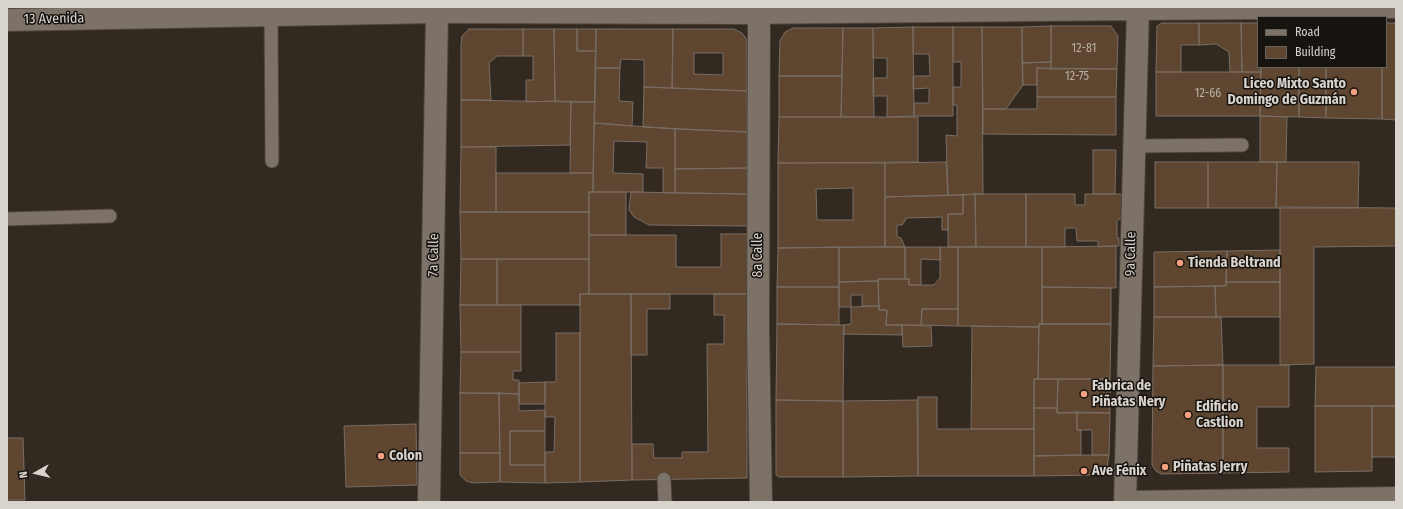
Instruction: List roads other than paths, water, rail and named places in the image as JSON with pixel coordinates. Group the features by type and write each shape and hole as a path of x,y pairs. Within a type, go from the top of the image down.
{"main road":[{"name":"13 Avenida","path":"7,20 271,16 438,9 759,10 1396,7"},
{"name":"9a Calle","path":"1125,502 1138,8"},
{"name":"7a Calle","path":"430,502 438,9"},
{"name":"8a Calle","path":"759,10 752,328 761,502"},
{"path":"1129,502 1396,498"}],"lane":[{"path":"271,16 272,161"},
{"path":"1134,146 1242,145"},
{"path":"7,219 110,216"},
{"path":"664,480 665,502"}],"place":[{"name":"Liceo Mixto Santo Domingo de Guzmán","path":"1354,92"},
{"name":"Tienda Beltrand","path":"1180,263"},
{"name":"Fabrica de Piñatas Nery","path":"1084,394"},
{"name":"Edificio Castlion","path":"1188,415"},
{"name":"Colon","path":"381,456"},
{"name":"Piñatas Jerry","path":"1165,467"},
{"name":"Ave Fénix","path":"1084,471"}]}
